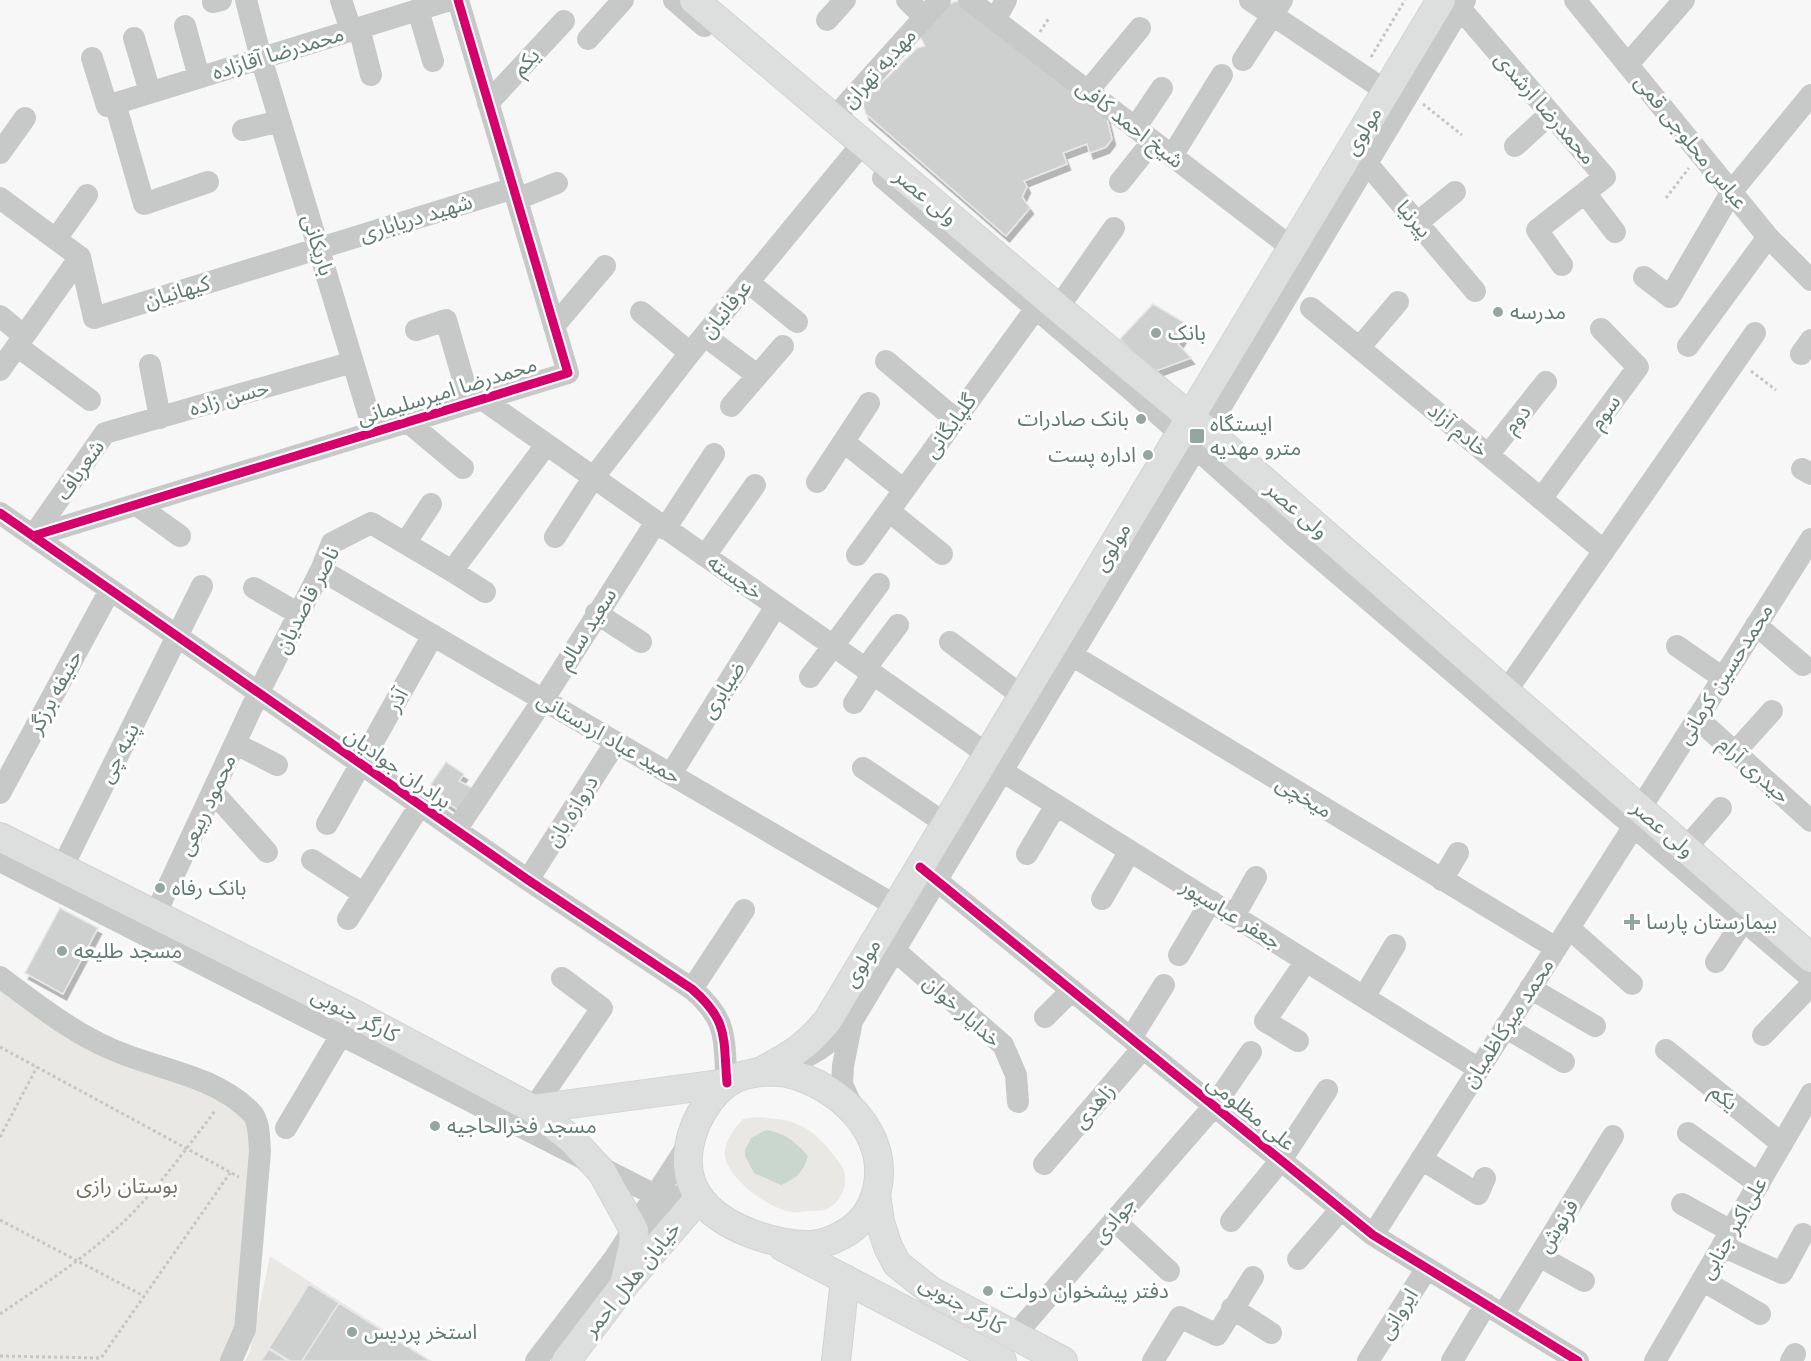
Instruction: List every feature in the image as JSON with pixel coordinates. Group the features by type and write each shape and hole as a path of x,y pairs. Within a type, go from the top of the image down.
{"main road":[{"name":"ولی عصر","path":"694,0 833,119 858,149 1046,304 1193,432 1505,693 1637,817 1685,849 1748,914 1811,958"},
{"name":"مولوی","path":"760,1072 810,1041 886,943 896,906 928,874 946,824 991,762 1023,696 1062,650 1193,432 1292,248 1360,155 1455,2"},
{"name":"کارگر جنوبی","path":"0,837 354,1014 533,1109 571,1139 602,1172 634,1230"},
{"path":"533,1109 727,1083 741,1076 760,1072 786,1073 814,1083 855,1111 867,1128 877,1156 879,1179 871,1207 863,1219 844,1235 829,1242 814,1245 767,1239 730,1223 699,1198 691,1182 688,1167 691,1139 705,1108 727,1083"},
{"name":"کارگر جنوبی","path":"876,1194 879,1222 897,1264 931,1291 1063,1361"},
{"name":"خیابان هلال احمر","path":"566,1361 624,1285 699,1198"},
{"path":"624,1285 634,1230"},
{"name":"کارگر جنوبی","path":"767,1239 1002,1361"},
{"path":"836,1361 845,1279"}],"street":[{"path":"246,0 261,58"},
{"path":"341,0 355,29 371,75"},
{"name":"محمدرضا آقازاده","path":"111,104 450,0"},
{"name":"محمدرضا امیرسلیمانی","path":"33,536 568,373 458,0"},
{"path":"588,39 623,0"},
{"path":"674,0 858,149"},
{"path":"827,20 844,0"},
{"path":"907,0 924,17 940,0"},
{"name":"شیخ احمد کافی","path":"969,0 1292,248"},
{"path":"995,20 1006,0"},
{"path":"1250,0 1277,7 1361,74 1398,92"},
{"name":"عباس محلوجی قمی","path":"1575,0 1768,237 1811,280"},
{"path":"1628,64 1684,0"},
{"name":"محمدرضا ارشدی","path":"1455,2 1605,177 1537,230 1562,265"},
{"path":"1243,60 1277,7"},
{"path":"418,10 432,61"},
{"name":"مهدیه تهران","path":"833,119 924,17"},
{"name":"یکم","path":"488,103 564,21"},
{"path":"185,26 199,77"},
{"path":"1088,91 1140,28"},
{"path":"134,38 150,92"},
{"path":"92,58 111,104 144,204 208,182"},
{"name":"باریکانی","path":"261,58 374,432"},
{"path":"1172,156 1222,75"},
{"path":"1120,182 1144,135 1162,88"},
{"path":"1644,277 1670,297 1732,191 1811,95"},
{"path":"1515,146 1550,114"},
{"path":"0,153 25,118"},
{"path":"243,130 280,121"},
{"name":"عرفانیان","path":"555,537 593,478 690,353 858,149"},
{"path":"1360,155 1193,432 1296,538 1637,817 1748,914 1811,978"},
{"name":"پیرنیا","path":"1360,155 1475,291"},
{"path":"515,194 557,183"},
{"path":"1417,223 1455,192"},
{"path":"1585,192 1615,232"},
{"name":"شهید دریاباری","path":"318,248 515,194"},
{"path":"56,239 87,195"},
{"path":"0,198 81,257 0,370"},
{"name":"گلپایگانی","path":"857,555 956,419 1046,304 1114,228"},
{"path":"1688,346 1768,237"},
{"name":"کیهانیان","path":"81,257 94,318 318,248"},
{"path":"554,326 605,266"},
{"path":"748,282 797,322"},
{"path":"1359,348 1398,302"},
{"name":"خادم آزاد","path":"1311,308 1604,551"},
{"path":"641,312 690,353"},
{"path":"0,316 20,341 90,400"},
{"path":"416,330 446,320 476,401"},
{"name":"سوم","path":"1541,499 1638,367 1601,329"},
{"path":"1505,693 1755,333"},
{"path":"705,336 757,375"},
{"path":"731,406 783,346"},
{"path":"886,361 956,419"},
{"name":"حسن زاده","path":"105,433 353,362"},
{"path":"150,365 160,418"},
{"name":"دوم","path":"1488,455 1546,382"},
{"name":"خجسته","path":"476,401 546,445 661,525 869,671 991,762"},
{"path":"817,482 869,403"},
{"path":"408,422 463,468"},
{"name":"شعرباف","path":"33,536 105,433"},
{"path":"844,442 904,490"},
{"path":"452,571 546,445"},
{"name":"سعید سالم","path":"456,830 543,700 596,613 714,454"},
{"path":"705,556 755,485"},
{"path":"406,542 430,504"},
{"path":"137,505 180,536"},
{"path":"889,511 942,554"},
{"name":"برادران جوادیان","path":"0,513 528,880 692,989 708,1003 716,1014 722,1029 727,1083"},
{"name":"ناصر قاصدیان","path":"258,694 321,570 332,543 371,523 406,542 485,592"},
{"name":"محمدحسین کرمانی","path":"1637,817 1811,539"},
{"name":"حمید عباد اردستانی","path":"321,570 896,906"},
{"path":"810,677 879,584"},
{"name":"پنبه چی","path":"62,868 202,586"},
{"path":"254,588 299,614"},
{"name":"حنیفه برزگر","path":"0,794 110,590"},
{"name":"ضیابری","path":"671,774 776,606"},
{"path":"596,613 641,642"},
{"path":"854,703 869,671 898,625"},
{"path":"1756,625 1803,665"},
{"name":"آذر","path":"327,824 433,636"},
{"path":"950,642 1023,696"},
{"path":"1677,646 1723,678"},
{"path":"855,1111 842,1084 843,1066 852,1021 886,943 991,762 1062,650"},
{"name":"میخچی","path":"1062,650 1556,948"},
{"name":"محمود ربیعی","path":"155,915 258,694"},
{"path":"1735,752 1772,711"},
{"name":"حیدری آرام","path":"1697,718 1811,821"},
{"name":"دروازه بان","path":"528,880 616,742"},
{"path":"236,744 277,765"},
{"name":"جعفر عباسپور","path":"991,762 1479,1069"},
{"path":"863,768 946,824"},
{"path":"213,792 267,852"},
{"path":"348,919 420,805"},
{"path":"1027,854 1056,805"},
{"path":"1685,849 1721,808"},
{"name":"محمد میرکاظمیان","path":"1372,1235 1569,928 1637,817"},
{"path":"1102,899 1130,851"},
{"path":"1442,880 1458,853"},
{"path":"312,860 364,894"},
{"path":"0,861 655,1195 699,1198"},
{"name":"علی مظلومی","path":"928,874 1372,1235 1578,1361"},
{"path":"1234,916 1256,877"},
{"path":"1179,955 1211,901"},
{"path":"692,989 744,910"},
{"path":"1716,962 1748,914"},
{"path":"1569,928 1632,984"},
{"name":"خدایار خوان","path":"886,943 972,1005 1003,1045 1016,1075 1018,1102"},
{"path":"1364,997 1395,945"},
{"path":"1298,1041 1265,1021 1306,961"},
{"path":"0,977 55,1018 108,1048 129,1057 209,1082 253,1113 258,1130 260,1151 245,1329 231,1361"},
{"path":"533,1109 602,1008 562,978"},
{"path":"1137,1043 1164,985"},
{"path":"1763,1035 1811,985"},
{"path":"1530,988 1595,1026"},
{"path":"1045,1017 1072,990"},
{"path":"286,1128 354,1014"},
{"path":"760,1072 808,1058 833,1040 852,1021"},
{"path":"1505,1027 1564,1062"},
{"name":"زاهدی","path":"1044,1164 1137,1043"},
{"name":"یکم","path":"1666,1050 1782,1144"},
{"name":"جوادی","path":"1015,1335 1214,1106 1251,1052"},
{"path":"1231,1221 1281,1160 1327,1090"},
{"name":"علی‌اکبر جنابی","path":"1658,1360 1811,1094"},
{"path":"1688,1133 1759,1184"},
{"name":"فرنوش","path":"1452,1361 1539,1256 1612,1136"},
{"path":"536,1361 634,1230 691,1139"},
{"path":"1421,1159 1478,1194 1485,1178"},
{"path":"634,1230 699,1198"},
{"path":"1682,1204 1727,1239 1782,1273 1803,1234"},
{"path":"1298,1259 1341,1209"},
{"path":"1114,1220 1169,1270"},
{"path":"1539,1256 1584,1281"},
{"name":"ایروانی","path":"1368,1361 1427,1268"},
{"path":"1153,1361 1180,1317 1217,1335 1253,1277"},
{"path":"1702,1280 1760,1314"},
{"path":"1232,1308 1271,1333"}],"path":[{"path":"1361,74 1405,0"},
{"path":"1398,92 1462,135"},
{"path":"1666,198 1701,153"},
{"path":"1737,360 1776,390"},
{"path":"0,1047 257,1186"},
{"path":"0,1137 37,1067"},
{"path":"0,1314 78,1261 118,1227 186,1149 228,1094"},
{"path":"0,1356 101,1358 230,1173"},
{"path":"0,1220 144,1296"}],"green space":[{"name":"بوستان رازی","path":"0,977 55,1018 253,1114 231,1361 0,1361"},
{"path":"756,1117 796,1123 812,1132 828,1148 845,1175 843,1190 831,1207 816,1211 782,1210 759,1198 738,1180 726,1160 726,1145 743,1119"},
{"path":"270,1256 432,1361 245,1361 250,1351"}],"shaded area":[{"path":"766,1130 790,1139 808,1156 799,1174 781,1185 754,1173 745,1156 745,1150 751,1138"}],"building":[{"path":"957,1 966,5 1106,115 1112,139 1106,147 1090,153 1087,144 1063,153 1067,164 1024,181 1027,187 1022,197 1030,208 1006,236 866,114 862,102 917,48 925,46 920,36 946,5"},
{"name":"بانک","path":"1153,304 1190,326 1178,344 1191,358 1153,372 1120,339"},
{"path":"446,762 464,774 459,781 472,788 458,810 427,790"},
{"name":"مسجد طلیعه","path":"60,908 98,928 63,994 25,973"},
{"path":"309,1284 339,1303 302,1361 290,1361 269,1348"},
{"name":"استخر پردیس","path":"339,1303 430,1361 302,1361"},
{"path":"269,1349 288,1361 261,1361"}],"cycle path":[{"path":"33,536 568,373 458,0"},
{"path":"0,513 528,880 692,989 713,1011 722,1031 727,1083"},
{"path":"920,867 1373,1235 1578,1361"}],"place":[{"name":"مدرسه","path":"1498,312"},
{"name":"بانک","path":"1156,333"},
{"name":"بانک صادرات","path":"1141,419"},
{"name":"ایستگاه مترو مهدیه","path":"1197,436"},
{"name":"اداره پست","path":"1148,455"},
{"name":"بانک رفاه","path":"160,888"},
{"name":"بیمارستان پارسا","path":"1632,922"},
{"name":"مسجد طلیعه","path":"62,951"},
{"name":"مسجد فخرالحاجیه","path":"435,1126"},
{"name":"دفتر پیشخوان دولت","path":"988,1291"},
{"name":"استخر پردیس","path":"352,1332"}]}
